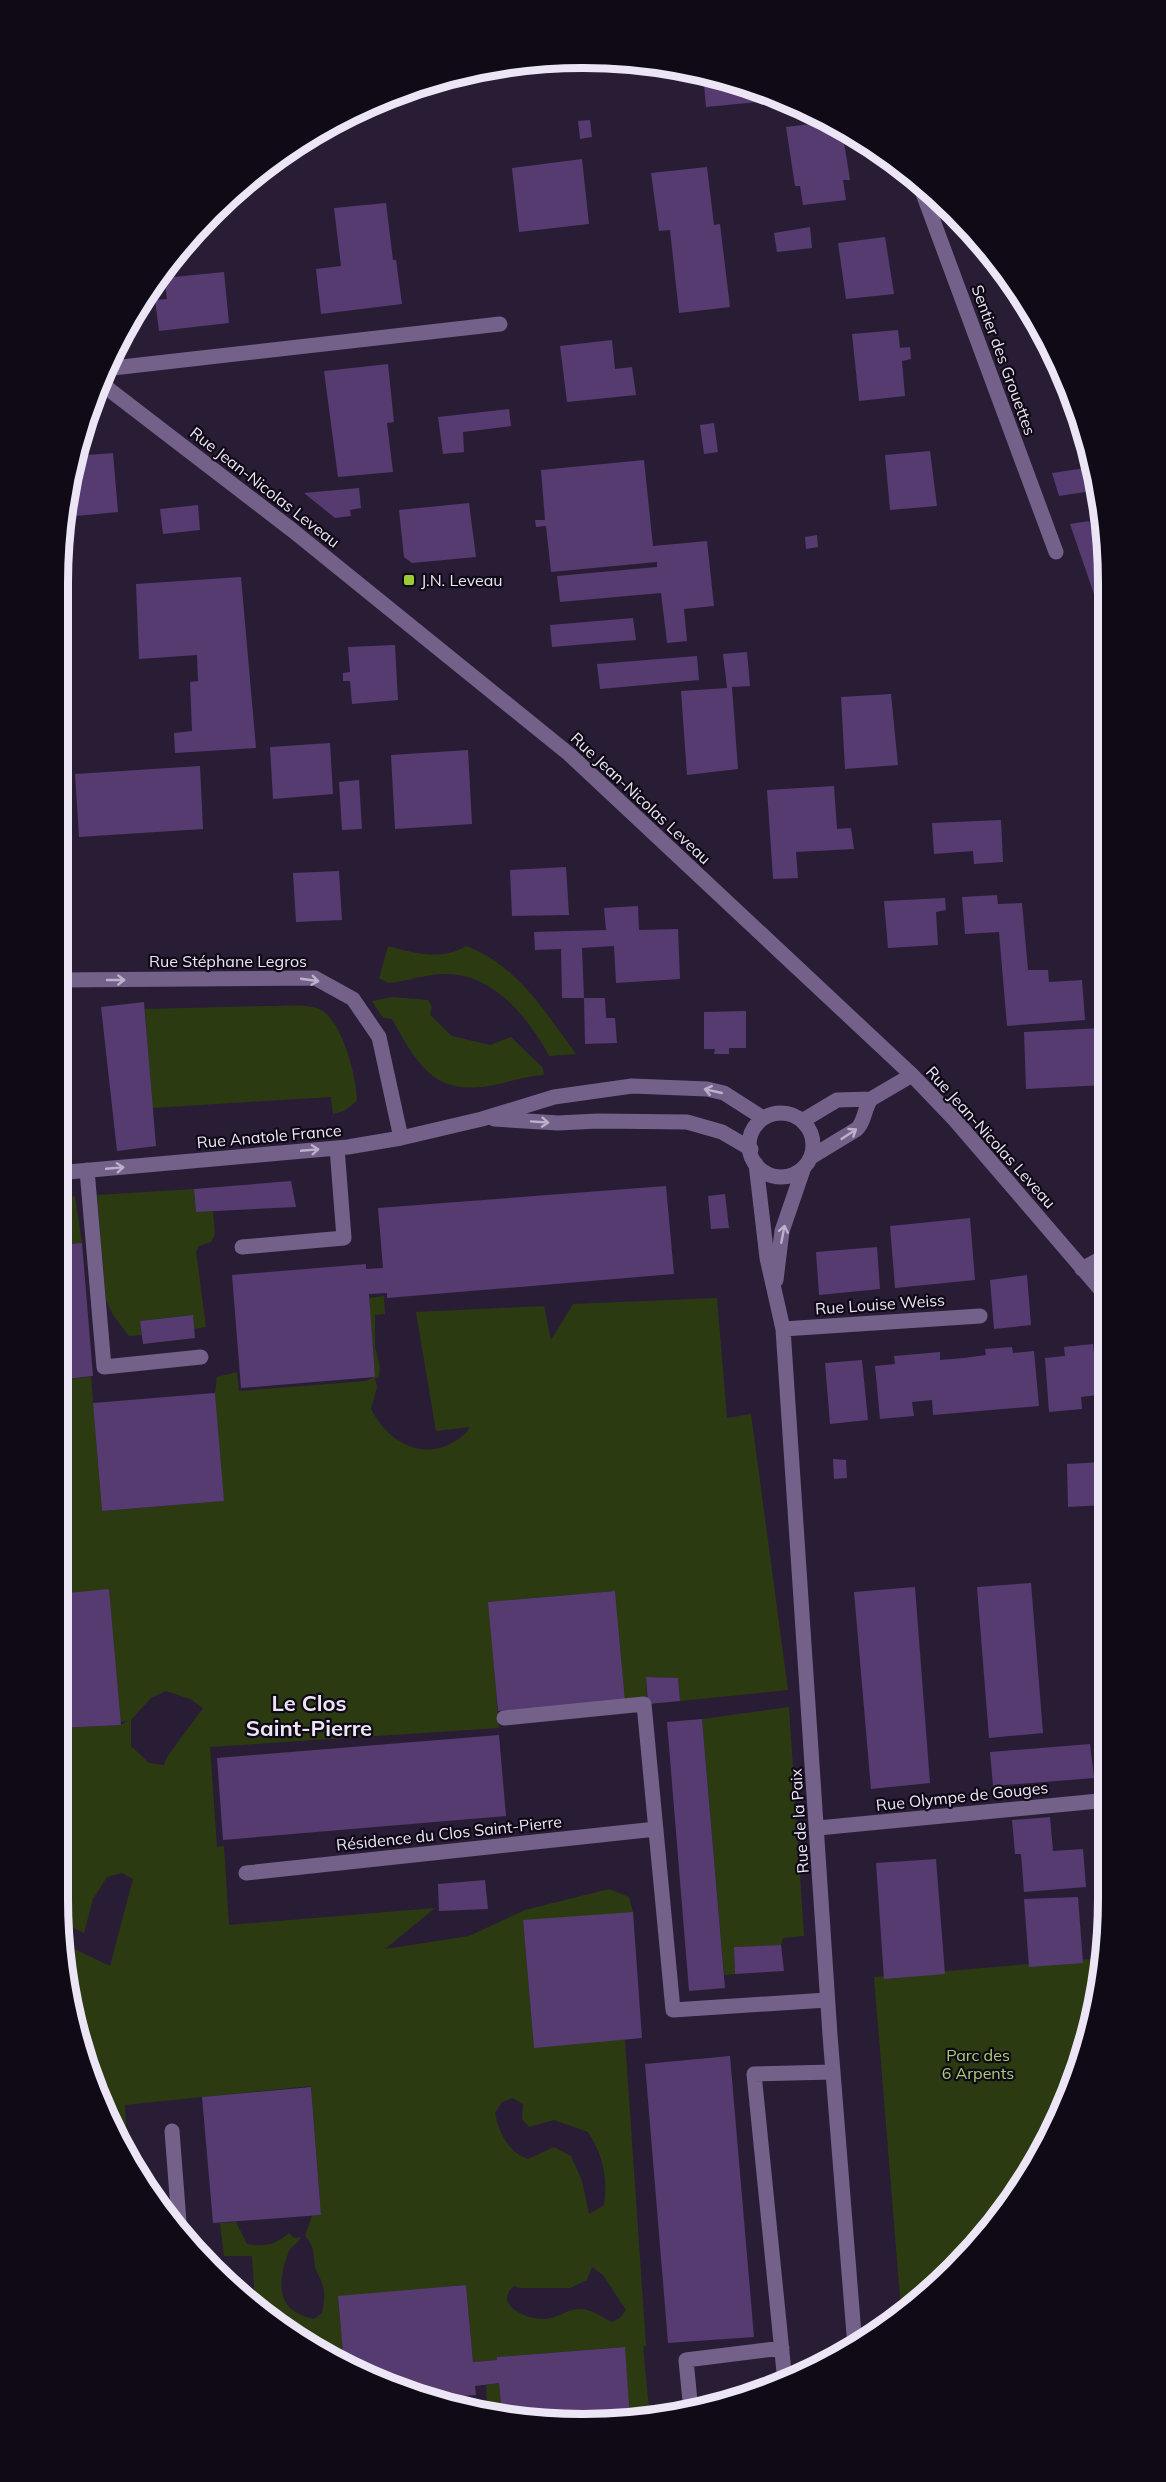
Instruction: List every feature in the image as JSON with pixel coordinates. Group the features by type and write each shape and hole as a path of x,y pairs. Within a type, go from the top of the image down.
{"street":[{"name":"Sentier des Grouettes","path":"924,196 1056,552"},
{"path":"115,368 500,324"},
{"name":"Rue Jean-Nicolas Leveau","path":"106,387 292,530 569,754 912,1075 955,1120 1098,1287"},
{"name":"Rue Stéphane Legros","path":"68,980 315,978 353,999 379,1037 401,1138"},
{"path":"774,1292 782,1232 808,1161 813,1149 810,1134 802,1121 784,1113 774,1113 763,1118 752,1134 751,1149 756,1164 766,1173 782,1179 796,1175 808,1161 857,1129 862,1123 865,1107 871,1099 912,1075"},
{"path":"482,1119 554,1097 654,1085 696,1087 724,1093 763,1118"},
{"path":"802,1121 837,1100 871,1099"},
{"path":"482,1119 558,1123 687,1122 722,1132 751,1149"},
{"name":"Rue Anatole France","path":"68,1172 337,1148 401,1138 482,1119"},
{"path":"242,1247 344,1238 337,1148"},
{"name":"Rue de la Paix","path":"756,1164 763,1230 783,1329 797,1571 818,1828 832,2072 854,2337"},
{"path":"87,1170 104,1367 201,1357"},
{"path":"1082,1269 1098,1260"},
{"name":"Rue Louise Weiss","path":"783,1329 980,1316"},
{"path":"504,1718 644,1704 673,2010 827,2000"},
{"name":"Rue Olympe de Gouges","path":"818,1828 1098,1801"},
{"name":"Résidence du Clos Saint-Pierre","path":"246,1873 656,1829"},
{"path":"784,2373 754,2074 832,2072"},
{"path":"172,2131 179,2219"},
{"path":"691,2403 686,2360 782,2348"}],"green space":[{"path":"388,946 418,953 438,954 457,951 466,946 484,954 515,977 528,991 576,1054 549,1056 531,1027 508,1001 495,990 465,976 433,975 389,983 379,978"},
{"path":"393,997 428,1000 432,1007 430,1015 452,1036 490,1045 511,1037 543,1068 544,1075 477,1087 460,1087 445,1083 422,1065 392,1019 383,1018 372,1001"},
{"path":"294,1006 319,1009 335,1024 341,1036 351,1065 357,1101 344,1111 333,1114 331,1097 152,1108 145,1009"},
{"path":"194,1189 196,1212 213,1211 215,1234 211,1242 199,1246 196,1251 206,1327 194,1329 192,1315 140,1321 142,1335 129,1336 113,1315 106,1300 97,1195"},
{"path":"75,1196 82,1243 68,1244 68,1197"},
{"path":"384,1296 385,1314 375,1315 375,1347 380,1367 379,1377 375,1379 377,1387 371,1409 386,1430 405,1444 428,1450 440,1448 460,1438 470,1427 436,1431 416,1312 544,1306 551,1340 573,1304 717,1298 727,1418 751,1414 788,1690 680,1701 678,1678 646,1677 647,1698 625,1701 615,1591 489,1602 499,1728 210,1747 217,1847 224,1846 229,1925 435,1908 385,1949 469,1936 525,1910 609,1889 629,1897 633,1912 523,1921 534,2047 625,2039 646,2346 643,2346 649,2410 629,2412 624,2347 497,2357 497,2360 473,2362 466,2285 338,2297 343,2355 297,2328 255,2296 252,2256 224,2256 220,2223 236,2222 247,2244 270,2244 289,2233 294,2238 301,2237 290,2249 285,2262 281,2284 282,2294 292,2309 301,2315 314,2319 322,2313 323,2287 315,2267 312,2246 305,2236 312,2216 321,2215 311,2086 125,2105 127,2138 107,2096 85,2032 77,2000 70,1947 110,1966 133,1879 122,1873 107,1877 93,1899 84,1933 69,1926 68,1727 120,1725 128,1721 119,1722 109,1590 68,1593 68,1379 91,1377 102,1511 223,1501 215,1393 217,1377 237,1372 239,1391 366,1381 375,1377 369,1298","holes":["166,1691 190,1699 203,1708 167,1757 164,1765 149,1763 131,1746 131,1720 151,1698","513,2098 523,2104 522,2119 529,2127 554,2120 588,2132 601,2158 605,2176 604,2205 589,2214 582,2181 571,2156 554,2147 528,2159 510,2147 499,2128 495,2113 502,2102","592,2267 603,2275 626,2310 620,2318 612,2322 582,2309 569,2311 549,2319 538,2319 515,2310 507,2299 508,2293 514,2286 570,2288 587,2280"]},
{"path":"789,1707 804,1936 783,1938 781,1945 734,1947 735,1974 724,1975 702,1719"},
{"name":"Parc des 6 Arpents","path":"1095,1959 1089,2000 1071,2065 1045,2127 1029,2157 1012,2185 971,2239 948,2264 901,2305 874,1977"},
{"path":"499,2383 501,2408 487,2406 486,2385"}],"building":[{"path":"704,82 758,98 758,102 706,107"},
{"path":"590,120 592,137 580,139 578,121"},
{"path":"816,123 843,138 850,180 843,180 846,200 803,205 800,186 795,186 786,127"},
{"path":"582,159 589,224 519,232 512,168"},
{"path":"707,167 714,225 720,224 730,307 679,313 670,230 659,231 651,173"},
{"path":"386,203 393,260 396,260 402,304 321,314 316,269 341,266 334,208"},
{"path":"810,227 812,248 777,252 774,233"},
{"path":"885,237 894,294 846,299 838,243"},
{"path":"224,272 229,323 159,331 155,300 167,299 165,282 168,278"},
{"path":"898,330 900,348 910,347 911,359 902,361 905,396 859,401 852,334"},
{"path":"612,340 615,369 632,367 636,395 567,402 560,346"},
{"path":"388,364 394,422 387,423 393,472 338,477 324,371"},
{"path":"509,409 511,426 463,432 464,452 443,454 438,417"},
{"path":"714,423 718,452 704,454 700,425"},
{"path":"930,451 937,506 890,510 885,455"},
{"path":"113,453 118,512 72,516 84,455"},
{"path":"644,460 653,546 707,541 714,606 684,609 687,641 667,643 661,593 560,602 557,576 657,567 657,562 551,572 546,526 536,527 535,520 545,520 541,470"},
{"path":"1085,468 1090,491 1059,496 1052,473"},
{"path":"359,488 361,508 350,510 351,516 335,518 304,493"},
{"path":"469,503 476,557 412,563 404,557 399,510"},
{"path":"198,505 200,530 163,534 160,509"},
{"path":"1089,521 1096,544 1098,603 1097,603 1070,524"},
{"path":"817,535 818,547 806,549 805,537"},
{"path":"241,577 256,748 175,753 174,733 192,731 190,682 198,681 197,655 139,659 136,584"},
{"path":"633,618 636,640 552,647 550,625"},
{"path":"395,645 398,700 352,704 350,681 343,681 343,673 350,672 348,647"},
{"path":"747,652 750,686 732,687 738,769 687,775 681,691 727,688 723,654"},
{"path":"697,656 699,680 600,689 597,664"},
{"path":"891,694 898,765 845,769 841,697"},
{"path":"330,743 333,794 273,799 270,747"},
{"path":"468,750 472,824 395,829 391,755"},
{"path":"200,766 203,829 79,837 75,774"},
{"path":"359,780 362,829 342,830 339,782"},
{"path":"834,786 837,829 851,828 854,849 796,852 798,878 773,879 767,790"},
{"path":"1001,820 1003,862 974,864 973,851 934,854 932,823"},
{"path":"566,867 569,915 512,916 510,870"},
{"path":"339,871 342,920 296,922 293,873"},
{"path":"997,895 998,904 1022,903 1028,970 1048,970 1049,982 1082,980 1085,1020 1007,1026 999,932 965,934 962,897"},
{"path":"945,898 946,910 936,912 938,945 888,948 884,901"},
{"path":"638,906 639,930 678,929 680,979 616,983 614,946 582,948 584,998 562,998 561,949 535,950 534,932 606,930 604,908"},
{"path":"584,998 605,998 606,1018 615,1018 617,1043 585,1044"},
{"path":"144,1002 156,1146 117,1151 101,1007"},
{"path":"746,1011 746,1048 729,1048 729,1054 714,1054 715,1049 704,1049 704,1012"},
{"path":"1098,1028 1098,1085 1026,1089 1024,1032"},
{"path":"291,1181 296,1207 196,1212 194,1189"},
{"path":"666,1186 674,1274 387,1298 387,1293 369,1294 375,1377 241,1388 232,1275 366,1264 366,1269 383,1268 378,1208"},
{"path":"725,1194 729,1228 711,1229 708,1196"},
{"path":"970,1218 975,1280 895,1288 890,1226"},
{"path":"82,1243 93,1376 68,1379 68,1244"},
{"path":"877,1247 880,1289 819,1295 816,1252"},
{"path":"1027,1275 1031,1325 994,1329 990,1280"},
{"path":"193,1315 195,1338 143,1344 140,1321"},
{"path":"1093,1344 1098,1395 1081,1397 1082,1409 1049,1412 1045,1358 1065,1356 1064,1347"},
{"path":"1012,1347 1013,1353 1034,1351 1039,1406 933,1415 932,1400 912,1402 914,1416 880,1419 875,1366 895,1364 894,1356 940,1352 940,1360 986,1355 985,1349"},
{"path":"862,1360 868,1420 830,1424 825,1363"},
{"path":"215,1393 224,1501 102,1511 93,1403"},
{"path":"833,1459 846,1460 847,1478 834,1479"},
{"path":"1098,1462 1098,1505 1068,1507 1067,1464"},
{"path":"1031,1583 1043,1733 989,1738 977,1587"},
{"path":"915,1587 930,1783 871,1789 854,1592"},
{"path":"109,1589 121,1725 68,1727 68,1593"},
{"path":"615,1591 625,1701 498,1711 488,1602"},
{"path":"646,1677 678,1678 680,1701 648,1704"},
{"path":"702,1719 725,1988 689,1991 667,1722"},
{"path":"499,1735 506,1816 223,1840 217,1758"},
{"path":"1090,1744 1094,1778 993,1786 990,1752"},
{"path":"1050,1817 1053,1851 1083,1849 1086,1887 1024,1892 1021,1854 1015,1854 1012,1820"},
{"path":"936,1859 945,1974 884,1979 876,1863"},
{"path":"485,1880 488,1909 439,1911 438,1884"},
{"path":"1078,1897 1083,1963 1029,1967 1024,1899"},
{"path":"633,1912 642,2038 534,2048 523,1920"},
{"path":"781,1945 784,1971 735,1974 734,1947"},
{"path":"730,2056 754,2337 668,2343 645,2064"},
{"path":"311,2087 321,2215 213,2223 202,2097"},
{"path":"466,2285 473,2362 497,2360 497,2357 625,2347 629,2412 549,2413 501,2408 499,2383 475,2386 476,2395 450,2397 386,2375 343,2355 338,2296"}],"place":[{"name":"J.N. Leveau","path":"409,580"}],"district":[{"name":"Le Clos Saint-Pierre","path":"309,1716"}]}
